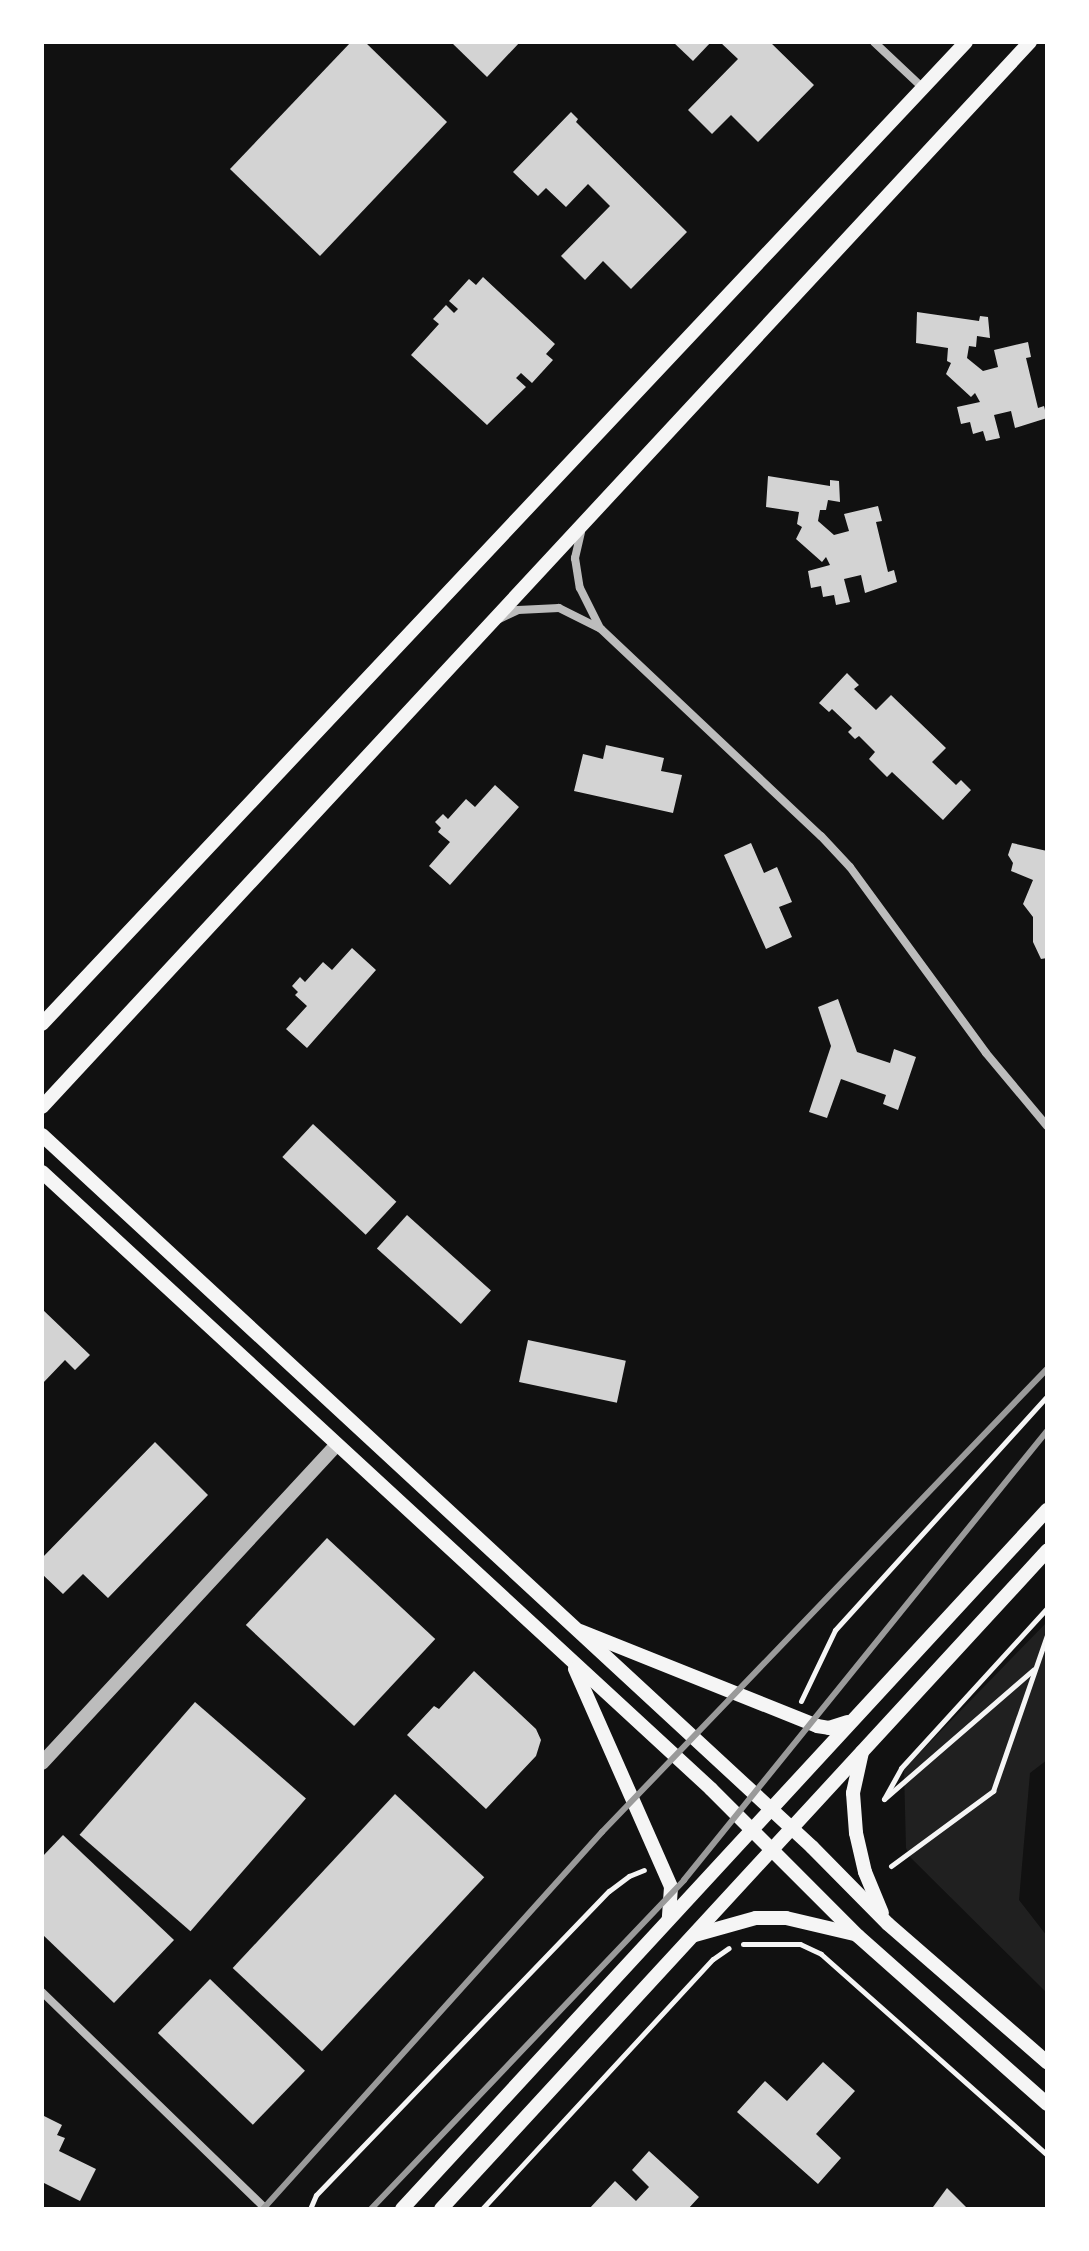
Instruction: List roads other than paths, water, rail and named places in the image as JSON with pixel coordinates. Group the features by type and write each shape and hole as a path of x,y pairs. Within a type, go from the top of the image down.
{"main road":[{"path":"42,1024 966,42"},
{"path":"42,1107 483,627 1030,42"},
{"path":"42,1135 770,1808 888,1924 1047,2062"},
{"path":"42,1172 752,1829 858,1936 1047,2104"},
{"path":"402,2209 1047,1510"},
{"path":"441,2209 1047,1551"},
{"path":"571,1627 817,1726 829,1728 851,1720"},
{"path":"571,1661 671,1887 668,1922"},
{"path":"863,1749 853,1793 856,1833 865,1872 888,1924"},
{"path":"691,1937 756,1918 786,1918 858,1936"}],"street":[{"path":"874,42 923,88"},
{"path":"591,513 582,529 575,558 580,588 601,629"},
{"path":"483,627 518,610 559,608 601,629 850,867 986,1053 1047,1126"},
{"path":"42,1763 337,1444"},
{"path":"42,1992 266,2209"}],"railway":[{"path":"263,2209 602,1832 1047,1369"},
{"path":"371,2209 684,1880 1047,1431"}]}
